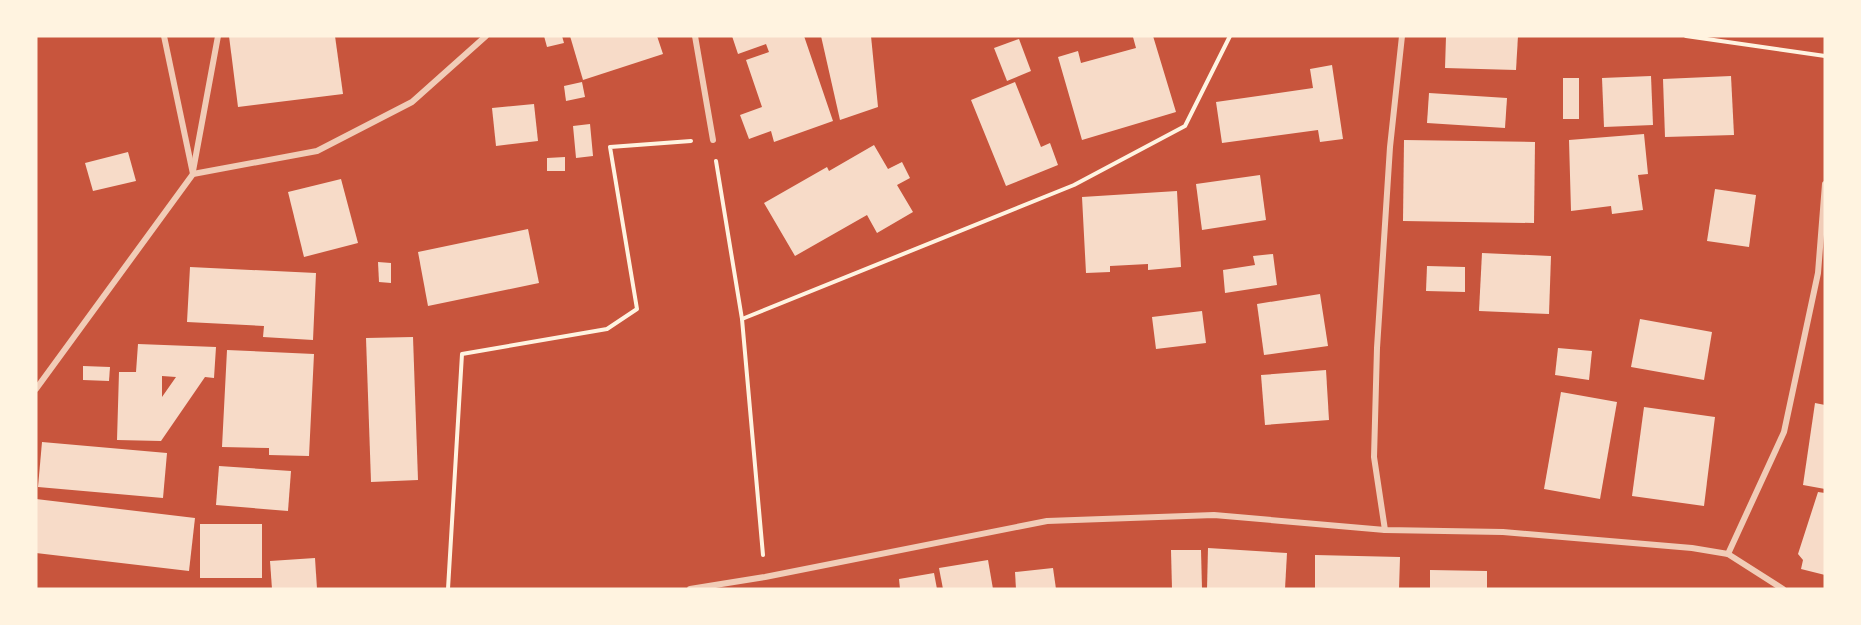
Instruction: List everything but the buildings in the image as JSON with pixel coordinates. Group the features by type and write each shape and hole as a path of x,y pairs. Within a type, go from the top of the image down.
{"street":[{"path":"164,36 193,174"},
{"path":"36,389 193,174 218,36"},
{"path":"193,174 317,151 412,102 486,36"},
{"path":"695,36 713,140"},
{"path":"1385,530 1374,457 1377,348 1390,147 1402,36"},
{"path":"1728,554 1784,432 1818,273 1825,184"},
{"path":"690,589 765,577 1047,521 1214,515 1385,530 1503,532 1692,548 1728,554 1783,589"}],"path":[{"path":"742,320 1074,185 1185,126 1230,36"},
{"path":"1686,36 1825,56"},
{"path":"448,589 462,354 607,329 637,309 610,147 713,140 742,320 765,577"}]}
